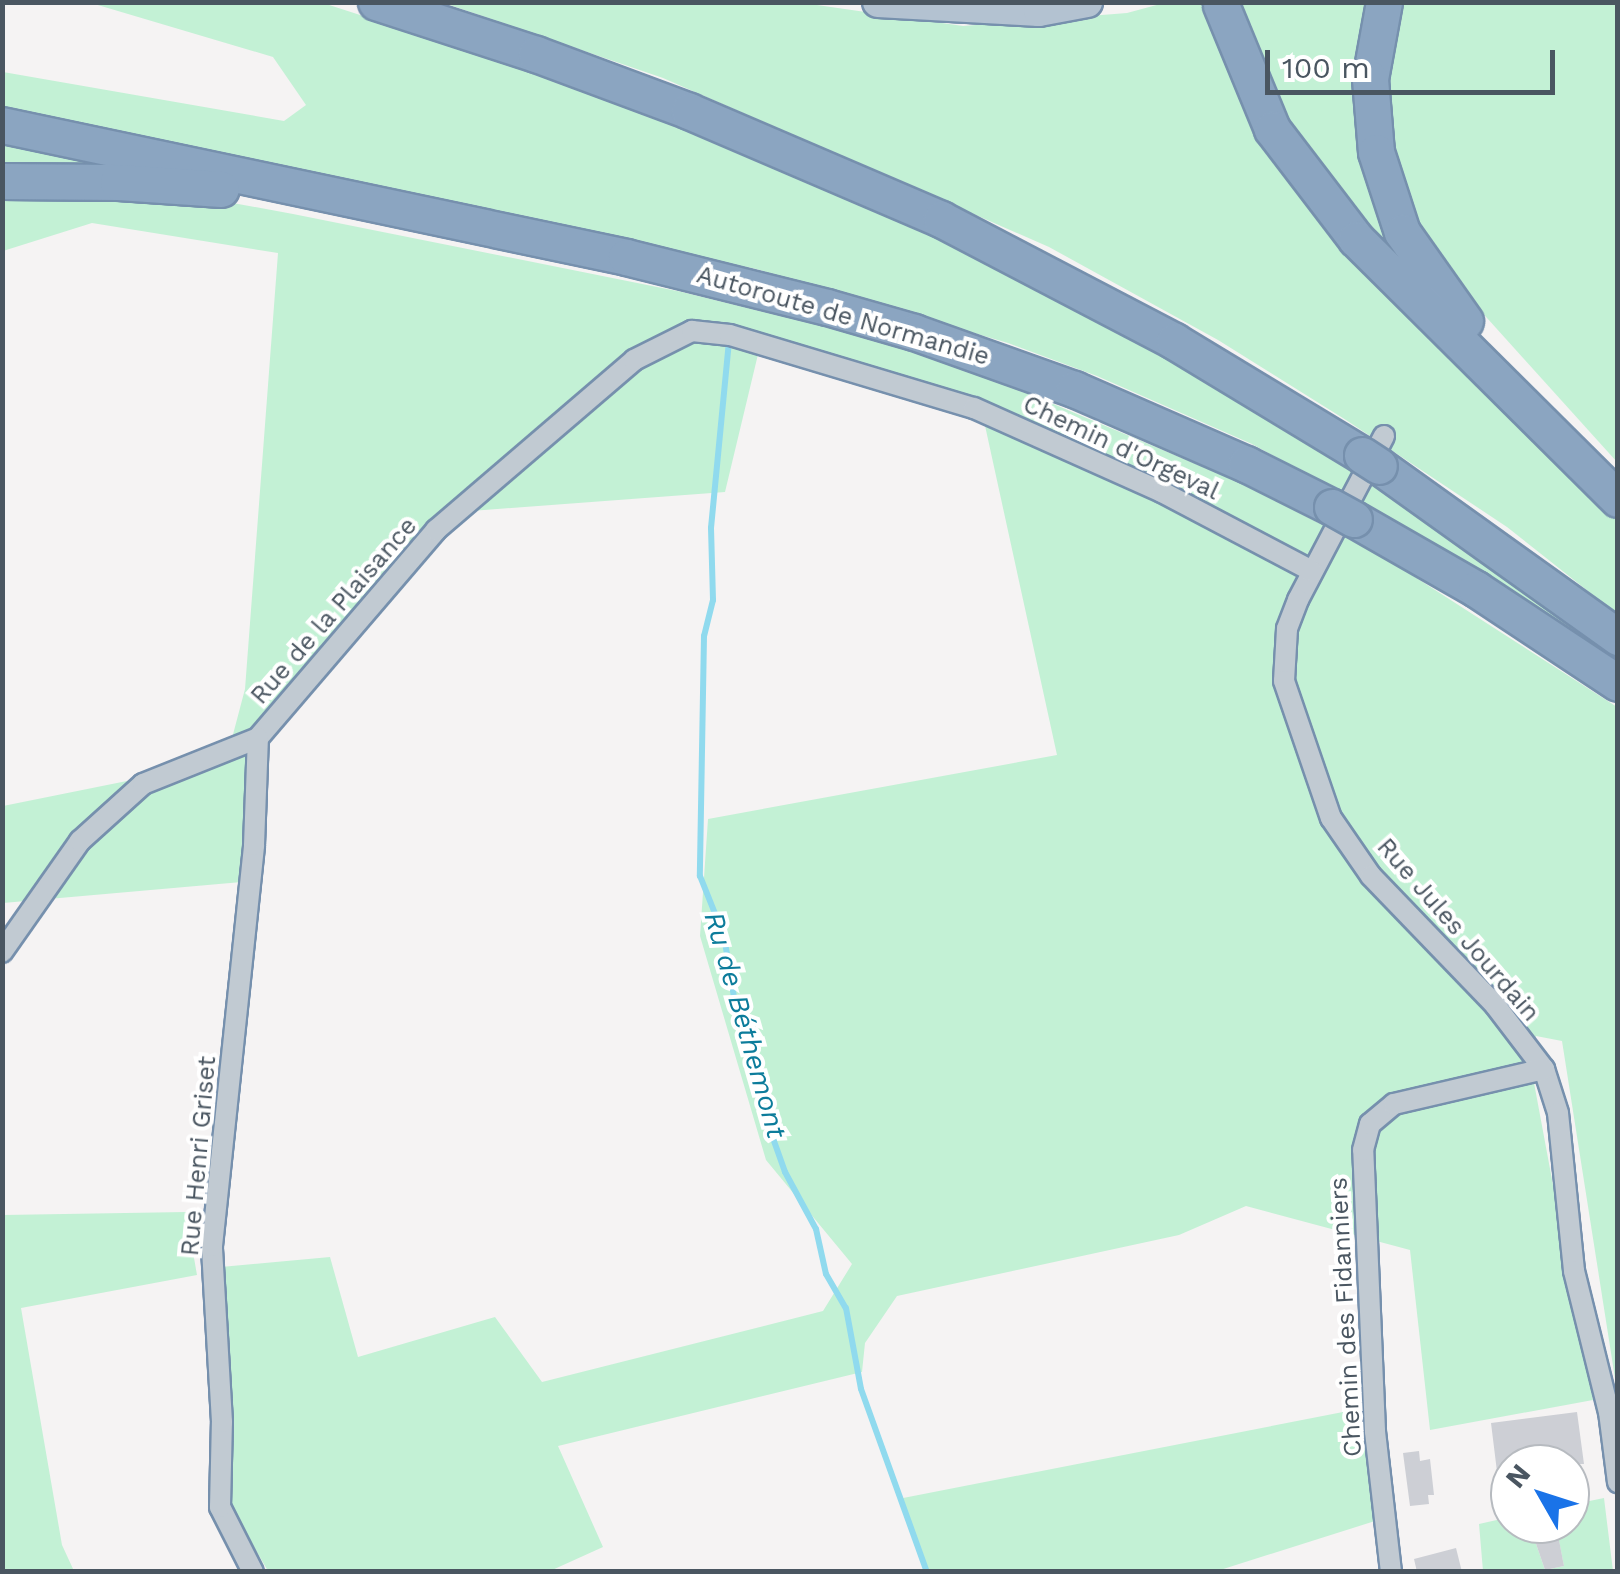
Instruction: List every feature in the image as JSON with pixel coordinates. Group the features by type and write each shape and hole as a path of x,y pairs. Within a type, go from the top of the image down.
{"highway":[{"path":"376,2 672,104 941,219 1375,452 1618,637"},
{"path":"1384,2 1370,79 1376,152 1402,232 1452,305 1560,438"},
{"path":"1222,5 1272,128 1356,239 1618,499"},
{"name":"Autoroute de Normandie","path":"2,125 712,276 914,332 1158,424 1343,513 1476,589 1618,683"},
{"path":"2,181 118,182 325,196"}],"main road":[{"path":"878,2 1039,10 1086,2"}],"street":[{"name":"Rue de la Plaisance","path":"2,952 80,841 142,784 258,738 436,530 634,360 692,331 730,335"},
{"name":"Chemin d'Orgeval","path":"730,335 974,408 1162,492 1312,571"},
{"name":"Rue Jules Jourdain","path":"1375,452 1312,571 1287,629 1284,680 1332,818 1371,876 1496,1005 1544,1069 1558,1114 1574,1271 1609,1412 1618,1482"},
{"name":"Rue Henri Griset","path":"253,1572 220,1507 222,1422 212,1246 254,846 258,738"},
{"name":"Chemin des Fidanniers","path":"1391,1572 1375,1431 1362,1150 1370,1124 1394,1104 1544,1069"}],"green space":[{"path":"91,3 323,3 595,91 928,226 1257,404 1416,504 1617,658 1462,560 1252,444 1097,376 1008,343 756,269 3,111 3,72 284,121 306,105 273,57"},
{"path":"444,3 803,3 963,26 1127,13 1164,3 1233,3 1236,65 1473,373 1617,519 1617,614 1507,527 1346,420 1218,340 1049,247 663,78"},
{"path":"1242,3 1374,3 1409,275 1280,117 1253,53"},
{"path":"1402,3 1617,3 1617,462 1460,288 1416,226 1397,186 1386,95 1388,52"},
{"path":"3,145 146,174 3,172"},
{"path":"2,190 200,197 682,292 935,354 1253,488 1390,561 1617,707 1617,1391 1562,1041 1536,1036 1532,1072 1593,1400 1430,1430 1410,1250 1246,1206 1179,1235 897,1296 865,1343 862,1372 558,1446 603,1547 550,1571 268,1571 216,1482 221,1267 330,1257 358,1357 495,1317 542,1382 823,1311 852,1264 766,1160 700,936 708,819 1057,755 984,421 760,346 725,492 458,512 264,745 253,881 3,903 3,806 226,761 245,689 278,253 92,223 3,251"},
{"path":"186,1212 197,1275 21,1308 62,1545 74,1571 3,1571 3,1215"},
{"path":"1343,1412 1368,1449 1375,1521 1217,1571 928,1572 898,1499"},
{"path":"1604,1498 1613,1571 1483,1571 1479,1524 1490,1522 1490,1544 1536,1544 1545,1570 1564,1566 1560,1544 1590,1544 1590,1501"}],"building":[{"path":"1577,1412 1581,1444 1494,1444 1491,1423"},
{"path":"1419,1451 1420,1461 1430,1459 1434,1495 1428,1495 1429,1504 1410,1506 1403,1453"},
{"path":"1536,1544 1560,1544 1564,1566 1545,1570"},
{"path":"1456,1548 1462,1572 1417,1572 1414,1559"}],"waterway":[{"name":"Ru de Béthemont","path":"729,341 711,528 713,600 704,636 700,876 724,936 737,1015 764,1113 785,1172 816,1229 826,1274 846,1308 861,1389 927,1572"}]}
